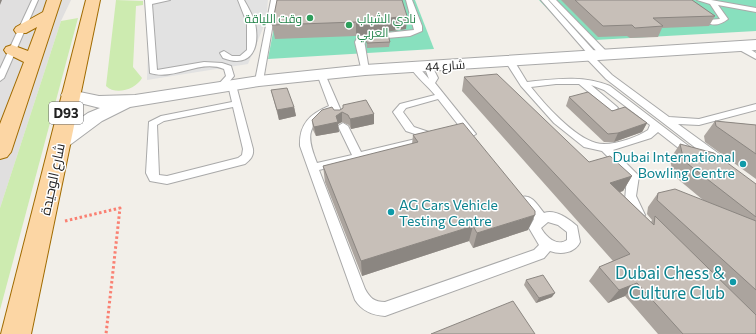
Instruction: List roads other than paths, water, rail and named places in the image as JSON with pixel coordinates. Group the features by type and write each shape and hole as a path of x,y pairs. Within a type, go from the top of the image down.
{"main road":[{"name":"شارع الوحيدة","path":"16,334 93,0"},
{"path":"21,30 51,8"},
{"path":"0,152 51,8"},
{"path":"12,50 33,60"}],"street":[{"name":"شارع 44","path":"70,95 99,102 135,101 259,81 365,70 756,45"},
{"name":"شارع 44","path":"60,142 95,117 135,101"}],"lane":[{"path":"0,78 35,0"},
{"path":"167,0 148,2 153,71 159,73 213,64 226,66 229,70 230,76 226,86 236,104 249,153 241,161 167,180 154,178 152,173 152,124 161,119 236,104"},
{"path":"224,53 226,56 238,58 245,57 251,50 252,23 241,0"},
{"path":"259,81 274,0"},
{"path":"365,70 359,42 361,38 410,34 418,31 418,26 409,0"},
{"path":"544,0 596,56"},
{"path":"552,0 596,56 609,77 725,164"},
{"path":"700,0 756,10"},
{"path":"711,22 724,21 713,2"},
{"path":"739,46 756,57"},
{"path":"510,61 525,85 559,121 581,141 597,147 604,147 647,136 653,132 655,125"},
{"path":"421,67 422,78 430,83 479,144"},
{"path":"421,67 434,78 430,83"},
{"path":"321,74 336,111 320,113 309,122 304,134 305,146 358,290 363,301 368,307 385,309 538,254 548,245"},
{"path":"525,85 581,81 602,85 712,168"},
{"path":"581,81 613,108"},
{"path":"313,168 440,137 410,129 398,112 403,106 440,96"},
{"path":"666,120 699,122 756,107"},
{"path":"343,126 358,158"},
{"path":"455,133 468,130"},
{"path":"604,147 633,176 629,196 633,207 646,224"},
{"path":"519,192 541,219"},
{"path":"547,217 562,220 568,225 575,236 574,242 570,246 556,248 542,241 535,228 541,219 547,217"}],"place":[{"name":"وقت اللياقة","path":"310,18"},
{"name":"نادي الشباب العربي","path":"349,25"},
{"name":"Dubai International Bowling Centre","path":"743,164"},
{"name":"AG Cars Vehicle Testing Centre","path":"391,212"},
{"name":"Dubai Chess & Culture Club","path":"733,282"}]}
